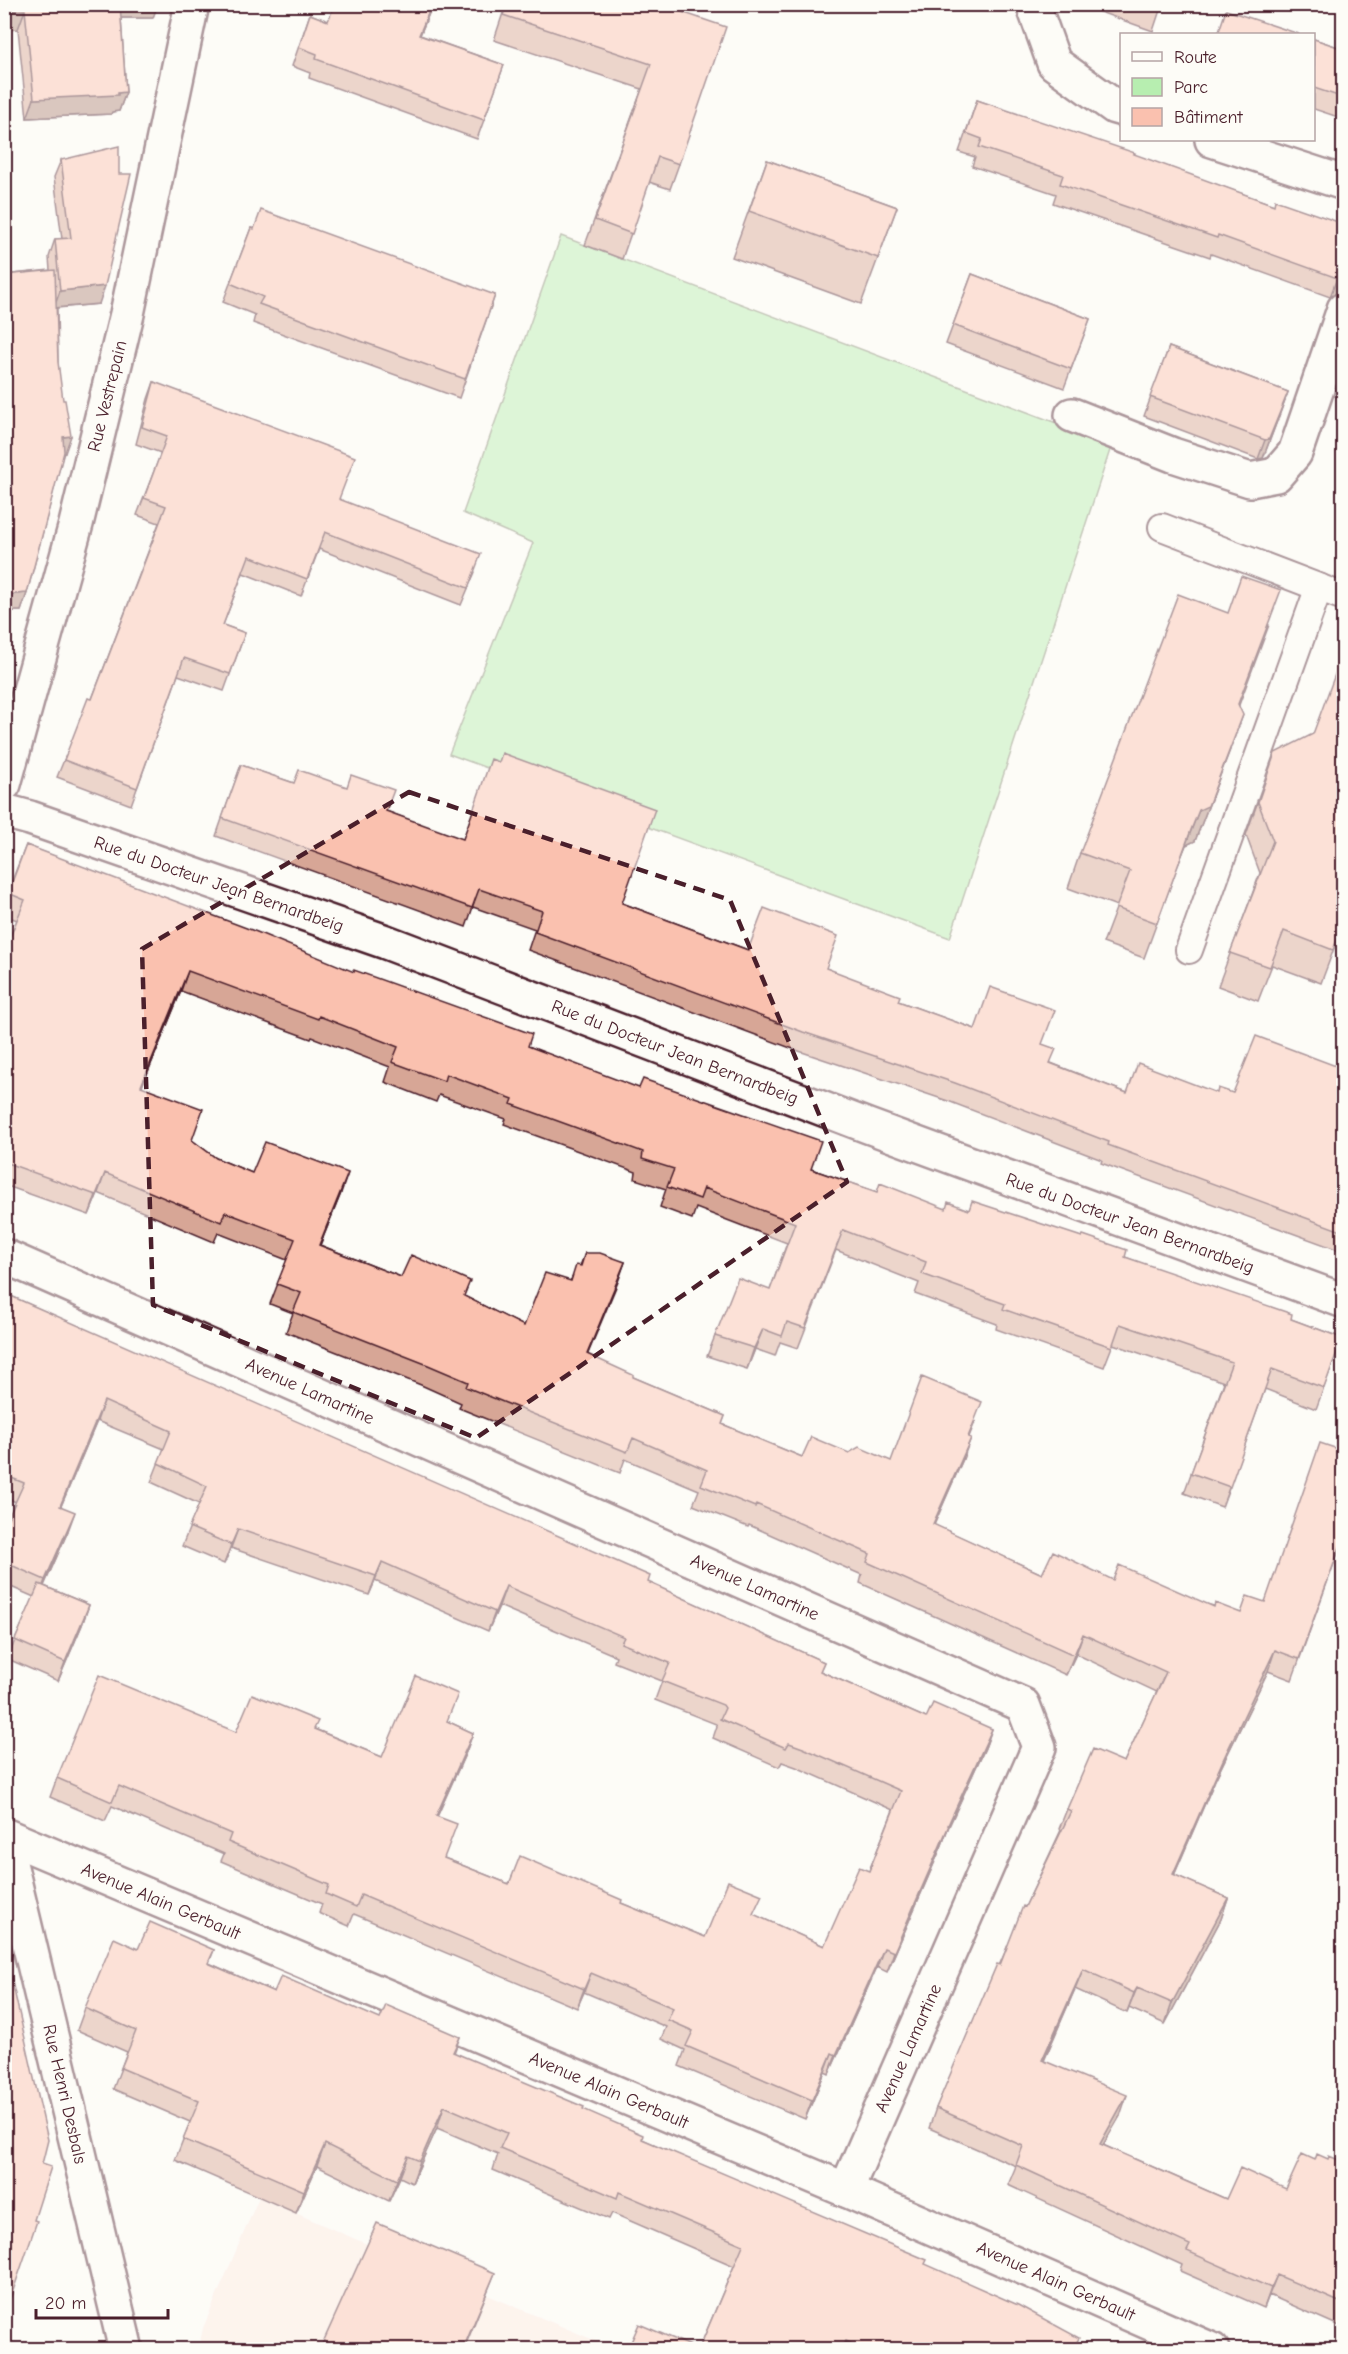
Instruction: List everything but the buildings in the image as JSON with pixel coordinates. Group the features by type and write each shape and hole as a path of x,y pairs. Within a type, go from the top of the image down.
{"street":[{"name":"Rue Vestrepain","path":"4,784 76,524 127,314 192,4"},
{"path":"1033,4 1054,63 1120,108"},
{"path":"1215,141 1344,183"},
{"path":"1072,415 1173,455 1250,480 1276,475 1295,453 1344,309"},
{"name":"Rue du Docteur Jean Bernardbeig","path":"4,811 30,818 386,942 868,1126 1344,1301"},
{"name":"Avenue Lamartine","path":"4,1256 1023,1705 1039,1747 846,2190"},
{"name":"Avenue Alain Gerbault","path":"4,1837 846,2190 1212,2349"},
{"name":"Rue Henri Desbals","path":"4,1837 126,2349"}],"lane":[{"path":"1162,527 1344,597"},
{"path":"1189,950 1319,587"}],"highlighted area":[{"path":"409,792 730,900 847,1182 476,1438 153,1305 142,949"}],"shaded area":[{"path":"259,2197 615,2349 198,2350 203,2328"}],"green space":[{"path":"561,236 1112,444 950,938 449,754 533,543 463,513"}]}
